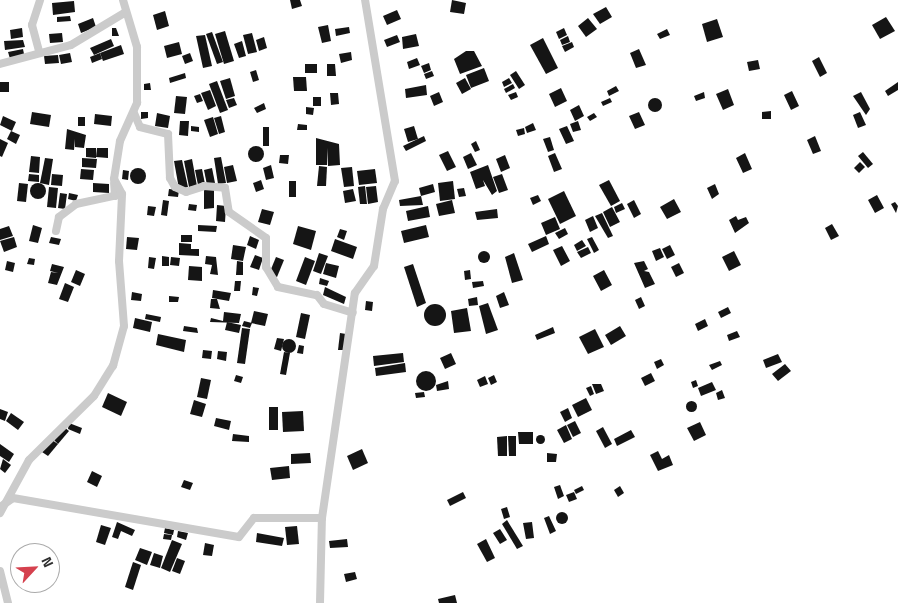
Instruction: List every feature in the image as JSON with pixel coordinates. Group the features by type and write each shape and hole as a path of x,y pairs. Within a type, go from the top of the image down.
{"street":[{"path":"38,51 32,24 40,0"},
{"path":"56,231 59,216 76,204 114,196 114,182 120,141 134,114 137,39 123,0"},
{"path":"320,603 317,587 323,547 322,518 358,285 374,266 383,209 395,181 365,0"},
{"path":"0,64 27,59 38,51 71,46 126,12"},
{"path":"134,114 140,126 168,134 170,178 176,187 186,192 204,186 225,188 229,212 266,238 266,267 278,287 317,295 324,304 353,314"},
{"path":"0,513 29,460 94,396 113,366 126,314 118,261 122,194 114,182"},
{"path":"3,505 14,498 239,537 254,518 322,518"},
{"path":"0,571 8,603"}],"building":[{"path":"290,0 300,0 302,6 292,9"},
{"path":"452,0 466,3 464,14 450,12"},
{"path":"74,1 75,12 53,15 52,3"},
{"path":"606,7 612,17 600,24 593,14"},
{"path":"397,10 401,19 387,25 383,16"},
{"path":"165,11 169,26 157,30 153,15"},
{"path":"70,16 71,21 57,22 57,17"},
{"path":"886,17 895,31 880,39 872,25"},
{"path":"93,18 96,27 81,33 78,24"},
{"path":"588,18 597,29 586,37 578,26"},
{"path":"717,19 723,37 707,42 702,24"},
{"path":"328,25 331,41 322,43 318,27"},
{"path":"349,27 350,33 336,36 335,29"},
{"path":"22,28 23,37 11,39 10,30"},
{"path":"112,28 116,28 119,36 112,36"},
{"path":"564,28 567,35 559,39 556,32"},
{"path":"667,29 670,35 660,39 657,34"},
{"path":"225,31 234,61 224,64 215,34"},
{"path":"212,32 223,62 217,64 206,34"},
{"path":"62,33 63,42 50,43 49,34"},
{"path":"252,33 257,52 248,54 243,35"},
{"path":"416,34 419,46 403,49 402,37"},
{"path":"205,35 212,66 203,68 196,36"},
{"path":"397,35 400,42 387,47 384,40"},
{"path":"568,36 570,42 562,45 560,40"},
{"path":"264,37 267,48 259,51 256,40"},
{"path":"543,38 558,68 546,74 530,45"},
{"path":"111,39 114,46 94,55 90,48"},
{"path":"23,40 25,47 5,50 4,41"},
{"path":"242,41 246,56 239,58 234,44"},
{"path":"179,42 182,54 167,58 164,46"},
{"path":"572,42 574,47 565,52 562,46"},
{"path":"121,45 124,54 103,61 100,53"},
{"path":"23,49 25,59 11,62 8,52"},
{"path":"639,49 646,65 636,68 630,53"},
{"path":"466,51 474,51 482,66 460,74 454,59"},
{"path":"351,52 352,60 341,63 339,54"},
{"path":"70,53 72,62 61,64 59,55"},
{"path":"100,53 102,59 92,63 90,57"},
{"path":"190,53 193,61 185,64 182,56"},
{"path":"58,55 59,63 45,64 44,56"},
{"path":"819,57 827,73 820,77 812,61"},
{"path":"417,58 420,65 409,69 407,62"},
{"path":"758,60 760,69 749,71 747,62"},
{"path":"429,63 431,70 424,73 421,66"},
{"path":"305,64 317,64 317,73 305,73"},
{"path":"327,64 335,64 336,76 327,76"},
{"path":"484,68 489,81 471,88 466,75"},
{"path":"256,70 259,80 253,82 250,72"},
{"path":"432,71 434,76 426,79 424,74"},
{"path":"516,71 525,85 519,89 510,75"},
{"path":"185,73 186,78 170,83 169,78"},
{"path":"293,77 306,77 307,91 294,91"},
{"path":"230,78 235,96 226,99 220,81"},
{"path":"465,78 471,89 462,94 456,83"},
{"path":"509,78 512,83 504,87 502,82"},
{"path":"217,81 228,110 220,113 209,84"},
{"path":"0,82 9,82 9,92 0,92"},
{"path":"898,82 898,90 888,96 885,91"},
{"path":"150,83 151,90 144,90 144,84"},
{"path":"513,84 515,88 506,93 504,89"},
{"path":"426,85 427,95 406,98 405,89"},
{"path":"616,86 619,91 609,96 607,91"},
{"path":"561,88 567,101 555,107 549,94"},
{"path":"728,89 734,105 723,110 716,94"},
{"path":"210,90 216,106 208,110 201,93"},
{"path":"792,91 799,106 791,110 784,95"},
{"path":"439,92 443,102 434,106 430,96"},
{"path":"516,92 518,97 511,100 508,95"},
{"path":"704,92 705,98 696,101 694,96"},
{"path":"861,92 870,109 866,115 853,96"},
{"path":"330,93 338,93 339,104 331,105"},
{"path":"200,94 203,101 197,103 194,96"},
{"path":"176,96 187,97 185,114 174,113"},
{"path":"313,97 321,97 321,106 313,106"},
{"path":"234,98 237,105 229,108 226,100"},
{"path":"610,98 612,102 603,106 601,102"},
{"path":"655,98 660,100 662,105 660,110 655,112 650,110 648,105 650,100"},
{"path":"264,103 266,109 257,113 254,108"},
{"path":"579,105 584,116 575,121 570,110"},
{"path":"306,107 314,108 313,115 306,114"},
{"path":"771,111 771,119 762,119 762,112"},
{"path":"32,112 51,115 49,127 30,124"},
{"path":"141,112 148,112 148,118 141,119"},
{"path":"639,112 645,125 635,129 629,116"},
{"path":"860,112 866,125 858,128 853,115"},
{"path":"157,113 170,116 168,128 155,126"},
{"path":"594,113 597,117 590,121 587,117"},
{"path":"95,114 112,116 111,126 94,124"},
{"path":"3,116 16,122 12,131 0,125"},
{"path":"221,116 225,132 219,134 214,118"},
{"path":"78,117 85,117 85,126 78,126"},
{"path":"213,117 218,134 210,137 204,120"},
{"path":"180,121 189,121 188,136 179,135"},
{"path":"578,121 581,130 573,132 570,124"},
{"path":"533,123 536,130 527,133 525,127"},
{"path":"298,124 307,125 307,130 297,130"},
{"path":"191,126 199,127 199,132 191,131"},
{"path":"414,126 418,139 408,142 404,129"},
{"path":"567,126 574,141 566,144 559,129"},
{"path":"263,127 269,127 269,146 263,146"},
{"path":"524,128 525,134 518,136 516,130"},
{"path":"67,129 86,135 84,148 75,147 75,139 74,150 65,149"},
{"path":"11,131 20,135 16,144 7,139"},
{"path":"424,136 426,141 406,151 403,146"},
{"path":"815,136 821,151 813,154 807,140"},
{"path":"550,137 554,150 548,152 543,139"},
{"path":"316,138 339,144 340,165 328,166 327,148 327,165 316,165"},
{"path":"0,139 8,143 2,157 0,156"},
{"path":"476,141 480,150 475,152 471,144"},
{"path":"253,146 259,146 264,151 262,160 253,162 248,157 248,151"},
{"path":"86,148 96,148 96,158 86,157"},
{"path":"97,148 108,148 108,158 96,157"},
{"path":"448,151 456,167 447,171 439,155"},
{"path":"863,152 873,164 868,168 858,156"},
{"path":"471,153 477,165 468,169 463,157"},
{"path":"555,153 562,169 554,172 548,156"},
{"path":"745,153 752,169 743,173 736,158"},
{"path":"280,155 289,155 288,164 279,163"},
{"path":"505,155 510,168 501,172 496,159"},
{"path":"31,156 40,157 39,173 29,172"},
{"path":"221,157 226,183 218,184 214,158"},
{"path":"45,158 53,159 49,185 40,183"},
{"path":"82,158 97,159 96,168 82,167"},
{"path":"192,159 197,186 189,187 184,161"},
{"path":"182,160 188,187 179,189 174,161"},
{"path":"860,162 865,167 859,173 854,168"},
{"path":"233,165 237,181 227,183 224,167"},
{"path":"271,165 274,178 266,180 263,168"},
{"path":"488,165 497,191 492,195 483,180 485,186 476,189 470,172"},
{"path":"319,166 327,167 326,186 317,186"},
{"path":"352,167 354,186 344,187 341,168"},
{"path":"135,168 141,168 146,173 144,182 135,184 130,179 130,173"},
{"path":"212,168 215,183 207,185 204,170"},
{"path":"81,169 94,170 93,180 80,179"},
{"path":"202,169 205,184 198,185 195,170"},
{"path":"375,169 377,183 359,185 357,171"},
{"path":"123,170 129,171 128,180 122,179"},
{"path":"29,174 39,175 39,182 28,181"},
{"path":"52,174 63,175 62,186 51,185"},
{"path":"502,174 508,190 499,193 493,177"},
{"path":"261,180 264,189 256,192 253,183"},
{"path":"609,180 620,201 611,206 599,185"},
{"path":"289,181 296,181 296,197 289,197"},
{"path":"453,181 455,199 440,201 438,183"},
{"path":"19,183 28,184 26,202 17,201"},
{"path":"38,183 46,191 38,199 30,191"},
{"path":"93,183 109,184 109,193 93,192"},
{"path":"433,184 435,192 421,196 419,188"},
{"path":"715,184 719,194 712,199 707,188"},
{"path":"365,186 367,204 360,204 358,187"},
{"path":"376,186 378,202 368,204 366,187"},
{"path":"49,187 58,188 56,208 47,207"},
{"path":"204,188 214,188 214,208 204,209"},
{"path":"464,188 466,196 459,197 457,189"},
{"path":"169,189 179,190 178,197 168,196"},
{"path":"353,189 356,201 345,203 343,191"},
{"path":"564,191 576,216 560,224 548,199"},
{"path":"60,193 67,194 65,209 58,208"},
{"path":"69,193 78,195 76,201 68,199"},
{"path":"538,195 541,201 533,205 530,198"},
{"path":"877,195 884,208 875,213 868,200"},
{"path":"421,196 423,205 400,206 399,200"},
{"path":"674,199 681,212 667,219 660,207"},
{"path":"163,200 169,201 167,216 161,215"},
{"path":"452,200 455,213 439,216 436,204"},
{"path":"634,200 641,214 634,218 627,204"},
{"path":"895,202 898,206 896,213 891,204"},
{"path":"622,203 625,209 616,213 614,207"},
{"path":"189,204 197,205 196,211 188,210"},
{"path":"217,205 226,206 225,222 216,221"},
{"path":"148,206 156,207 154,216 147,215"},
{"path":"428,206 430,217 408,221 406,211"},
{"path":"612,207 620,222 610,227 603,212"},
{"path":"262,209 274,212 270,225 258,222"},
{"path":"497,209 498,218 477,220 475,212"},
{"path":"602,213 613,236 608,238 595,216"},
{"path":"593,216 598,228 590,232 585,220"},
{"path":"736,216 738,220 746,217 749,223 735,233 729,220"},
{"path":"555,217 560,229 546,235 541,223"},
{"path":"832,224 839,236 831,240 825,228"},
{"path":"33,225 42,228 38,243 29,241"},
{"path":"198,225 217,226 216,232 198,231"},
{"path":"426,225 429,237 404,243 401,231"},
{"path":"9,226 13,236 0,240 0,229"},
{"path":"298,226 316,231 311,250 293,244"},
{"path":"565,228 568,234 559,239 555,233"},
{"path":"340,229 347,231 344,240 337,237"},
{"path":"181,235 192,235 192,242 181,242"},
{"path":"250,236 259,240 256,249 247,245"},
{"path":"546,236 549,244 532,252 528,244"},
{"path":"14,237 17,247 4,252 0,241"},
{"path":"51,237 61,239 59,245 49,243"},
{"path":"127,237 139,238 137,250 126,249"},
{"path":"592,237 599,250 594,253 587,239"},
{"path":"335,239 357,247 353,259 331,251"},
{"path":"582,240 586,246 577,251 574,245"},
{"path":"179,243 191,244 191,249 199,249 199,256 179,255"},
{"path":"233,245 246,247 243,261 231,259"},
{"path":"670,245 675,255 667,259 662,249"},
{"path":"562,246 570,261 561,266 553,250"},
{"path":"588,247 591,253 581,258 577,252"},
{"path":"660,248 664,257 656,261 652,251"},
{"path":"484,251 490,257 484,263 478,257"},
{"path":"734,251 741,265 729,271 722,257"},
{"path":"319,253 328,256 321,274 313,271"},
{"path":"514,253 523,280 512,283 505,257"},
{"path":"255,255 263,258 259,270 250,267"},
{"path":"162,256 169,257 169,266 162,266"},
{"path":"206,256 216,257 218,275 210,274 212,265 205,264"},
{"path":"149,257 156,258 154,269 148,268"},
{"path":"171,257 180,258 179,266 170,265"},
{"path":"276,257 284,260 277,277 269,274"},
{"path":"305,257 315,261 306,285 296,281"},
{"path":"29,258 35,259 34,265 27,264"},
{"path":"7,261 15,263 13,272 5,270"},
{"path":"237,261 243,262 243,275 236,275"},
{"path":"644,261 648,269 644,271 649,272 655,284 645,288 634,263"},
{"path":"326,263 339,266 336,278 323,274"},
{"path":"679,263 684,273 676,277 671,267"},
{"path":"52,264 64,267 57,285 48,283 51,272 58,273 50,271"},
{"path":"413,264 426,303 417,307 404,267"},
{"path":"189,266 202,267 202,281 188,280"},
{"path":"76,270 85,274 80,286 71,282"},
{"path":"470,270 471,279 465,280 464,271"},
{"path":"604,270 612,285 601,291 593,276"},
{"path":"320,278 329,281 327,286 319,284"},
{"path":"235,281 241,281 240,291 234,291"},
{"path":"483,281 484,286 473,288 472,282"},
{"path":"65,283 74,287 68,302 59,299"},
{"path":"253,287 259,288 257,296 252,295"},
{"path":"325,287 346,297 344,304 323,295"},
{"path":"213,290 231,293 229,301 212,298"},
{"path":"132,292 142,294 141,301 131,300"},
{"path":"504,292 509,305 500,308 496,296"},
{"path":"169,296 179,297 178,302 169,302"},
{"path":"477,297 478,305 469,306 468,299"},
{"path":"641,297 645,306 639,309 635,300"},
{"path":"211,299 217,299 220,309 210,308"},
{"path":"366,301 373,302 372,311 365,310"},
{"path":"488,303 498,330 486,334 479,306"},
{"path":"435,304 445,311 446,315 439,325 435,326 425,319 424,315 431,305"},
{"path":"728,307 731,313 721,318 718,312"},
{"path":"467,308 471,331 454,333 451,311"},
{"path":"254,311 268,314 265,326 251,323"},
{"path":"224,312 241,314 239,323 210,322 211,318 223,321"},
{"path":"301,313 310,315 305,339 296,337"},
{"path":"146,314 161,317 160,322 145,319"},
{"path":"135,318 152,322 150,332 133,328"},
{"path":"705,319 708,326 698,331 695,324"},
{"path":"244,321 252,323 250,328 242,326"},
{"path":"227,322 241,325 239,333 225,330"},
{"path":"184,326 197,328 198,333 183,331"},
{"path":"620,326 626,336 611,345 605,335"},
{"path":"553,327 555,333 537,340 535,335"},
{"path":"242,328 250,329 245,364 237,363"},
{"path":"595,329 604,347 588,354 579,337"},
{"path":"737,331 740,337 729,341 727,335"},
{"path":"340,333 346,334 344,350 338,350"},
{"path":"158,334 186,340 184,352 156,345"},
{"path":"277,338 284,339 281,351 274,349"},
{"path":"289,339 294,341 296,346 294,351 289,353 284,351 282,346 284,341"},
{"path":"299,345 304,346 303,354 297,353"},
{"path":"203,350 212,351 211,359 202,358"},
{"path":"218,351 227,352 226,361 217,359"},
{"path":"284,352 290,353 286,375 280,374"},
{"path":"403,353 404,362 374,366 373,356"},
{"path":"451,353 456,364 445,369 440,358"},
{"path":"778,354 782,362 766,368 763,360"},
{"path":"661,359 664,365 657,369 654,362"},
{"path":"720,361 722,365 712,370 709,365"},
{"path":"405,363 406,372 376,376 375,368"},
{"path":"785,364 791,371 778,381 772,374"},
{"path":"426,371 433,374 436,381 433,388 426,391 419,388 416,381 419,374"},
{"path":"651,373 655,381 645,386 641,378"},
{"path":"236,375 243,377 241,383 234,381"},
{"path":"494,375 497,382 491,385 488,378"},
{"path":"485,376 488,384 480,387 477,380"},
{"path":"201,378 211,380 207,399 197,397"},
{"path":"696,380 698,386 693,388 691,382"},
{"path":"448,381 449,389 437,391 436,385"},
{"path":"712,382 716,390 701,396 698,388"},
{"path":"592,384 601,384 604,391 596,394"},
{"path":"591,386 594,394 590,396 586,388"},
{"path":"722,390 725,398 718,400 716,393"},
{"path":"424,392 425,397 416,398 415,393"},
{"path":"108,393 127,402 121,416 102,407"},
{"path":"586,398 592,410 578,417 572,405"},
{"path":"194,400 206,404 202,417 190,414"},
{"path":"689,401 693,401 696,406 695,410 689,411 686,408 686,404"},
{"path":"269,407 278,407 278,430 269,430"},
{"path":"568,408 572,418 565,422 560,412"},
{"path":"0,409 8,412 5,421 0,419"},
{"path":"303,411 304,431 283,432 282,412"},
{"path":"11,413 24,422 18,430 6,421"},
{"path":"216,418 231,421 229,430 214,426"},
{"path":"575,421 581,433 573,437 567,425"},
{"path":"700,422 706,435 694,441 687,428"},
{"path":"69,423 82,428 80,434 68,429"},
{"path":"566,425 572,439 564,443 557,430"},
{"path":"64,427 69,431 58,444 54,440"},
{"path":"603,427 612,444 605,448 596,431"},
{"path":"631,430 635,437 617,446 614,439"},
{"path":"518,432 533,432 533,444 519,444"},
{"path":"233,434 249,436 249,442 232,441"},
{"path":"540,435 544,439 540,443 536,439"},
{"path":"507,436 507,456 498,456 497,437"},
{"path":"508,436 516,436 516,456 509,456"},
{"path":"52,440 58,444 48,456 42,452"},
{"path":"0,444 14,454 9,462 0,456"},
{"path":"362,449 368,463 353,470 347,456"},
{"path":"658,451 662,459 669,455 673,465 658,471 650,455"},
{"path":"310,453 311,463 291,464 291,454"},
{"path":"547,453 557,454 556,462 547,462"},
{"path":"3,459 11,465 5,473 0,469"},
{"path":"289,466 290,478 272,480 270,468"},
{"path":"92,471 102,476 97,487 87,482"},
{"path":"184,480 193,483 190,490 181,487"},
{"path":"560,485 564,496 558,499 554,487"},
{"path":"582,486 584,490 576,494 574,490"},
{"path":"620,486 624,493 618,497 614,490"},
{"path":"463,492 466,498 450,506 447,500"},
{"path":"574,492 577,499 569,502 566,495"},
{"path":"507,507 510,517 504,519 501,509"},
{"path":"560,512 564,512 568,518 564,524 560,524 556,520 556,516"},
{"path":"549,516 556,531 550,534 544,518"},
{"path":"507,520 523,546 517,549 502,524"},
{"path":"117,522 135,530 132,536 121,531 118,539 112,537"},
{"path":"532,522 534,538 526,539 523,523"},
{"path":"101,525 111,528 105,545 96,542"},
{"path":"297,526 299,544 287,545 285,527"},
{"path":"165,528 174,530 173,535 164,533"},
{"path":"500,529 507,540 500,544 493,533"},
{"path":"178,531 188,533 186,540 177,537"},
{"path":"257,533 284,538 282,546 256,542"},
{"path":"164,534 172,535 171,540 163,539"},
{"path":"347,539 348,547 330,548 329,541"},
{"path":"486,539 495,558 487,562 477,544"},
{"path":"172,540 182,544 170,572 161,568"},
{"path":"205,543 214,545 212,556 203,555"},
{"path":"140,548 152,552 147,565 135,560"},
{"path":"154,553 163,556 160,568 150,565"},
{"path":"177,558 185,561 180,574 172,571"},
{"path":"133,562 141,565 133,590 125,587"},
{"path":"355,572 357,579 346,582 344,574"},
{"path":"455,595 457,603 439,603 438,599"}]}
